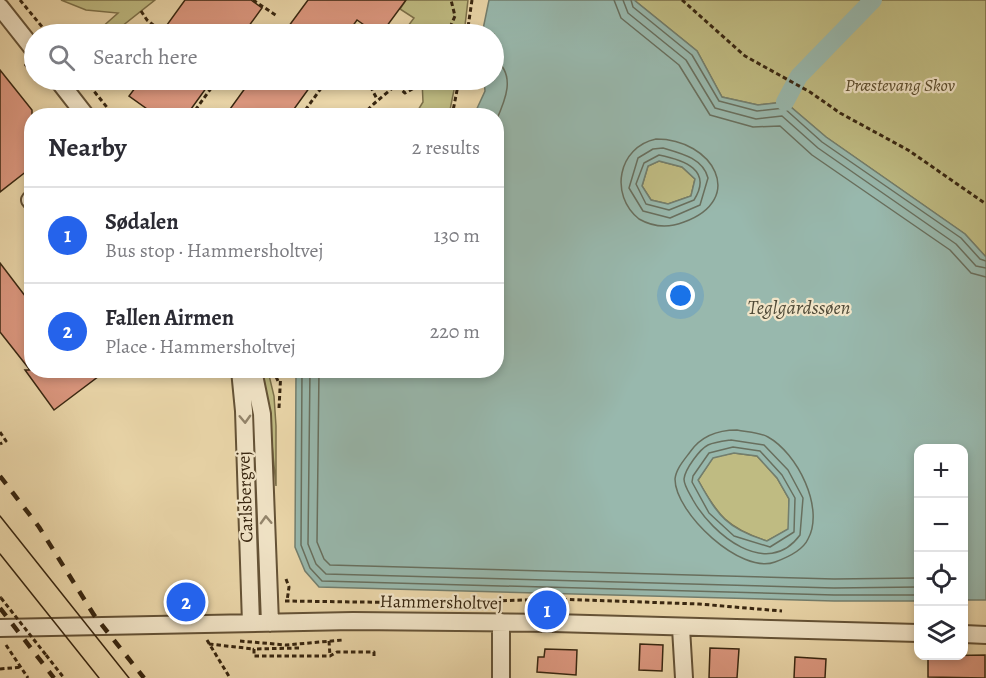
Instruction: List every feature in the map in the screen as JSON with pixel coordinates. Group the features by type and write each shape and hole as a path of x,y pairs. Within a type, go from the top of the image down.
{"street":[{"path":"0,7 24,37"},
{"path":"66,90 80,108"},
{"name":"Carlsbergvej","path":"241,378 244,411 251,623"},
{"name":"Carlsbergvej","path":"254,378 262,414 270,623"},
{"path":"501,622 501,678"},
{"name":"Hammersholtvej","path":"0,628 251,623 501,622 914,633"},
{"path":"681,628 684,678"},
{"path":"968,634 986,635"}],"path":[{"path":"20,0 40,24"},
{"path":"253,0 277,16"},
{"path":"451,0 455,16 451,24"},
{"path":"469,24 472,0"},
{"path":"682,0 745,56 810,92 840,113 908,150 986,204"},
{"path":"141,11 152,24"},
{"path":"93,90 108,108"},
{"path":"197,108 210,90"},
{"path":"306,108 320,90"},
{"path":"372,90 377,99"},
{"path":"370,108 377,99 390,90"},
{"path":"454,108 457,90"},
{"path":"277,378 279,383"},
{"path":"0,432 6,441 0,444"},
{"path":"0,597 64,678"},
{"path":"555,599 555,609"},
{"path":"287,601 432,603 555,599 699,604 787,611"},
{"path":"200,625 230,678"},
{"path":"209,644 254,649 351,639"},
{"path":"329,641 330,656"},
{"path":"254,649 254,656 330,656 337,652 374,652 374,657"},
{"path":"14,655 28,678"},
{"path":"0,669 22,667"}],"green space":[{"path":"61,0 155,0 125,24 106,24 118,13 86,10"},
{"path":"406,0 468,0 465,24 410,24 414,18 400,9"},
{"name":"Præstevang Skov","path":"634,0 986,0 986,257 965,234 826,137 785,102 758,105 722,97 697,51"},
{"path":"422,90 454,90 450,108 419,108 423,102"},
{"path":"659,161 682,167 695,179 691,196 668,204 651,200 642,186 648,166"},
{"path":"263,378 270,378 274,396 276,486 268,402"},
{"path":"734,453 757,456 777,478 789,499 789,529 767,541 742,531 725,519 698,480 713,457"}],"water":[{"name":"Teglgårdssøen","path":"489,0 634,0 697,51 722,97 758,105 785,102 826,137 965,234 986,257 986,600 968,600 968,444 914,444 914,601 834,601 319,587 305,571 295,547 296,378 504,378 504,108 477,108 485,90 504,90 504,24 484,24","holes":["659,161 682,167 695,179 691,196 668,204 651,200 642,186 648,166","734,453 757,456 777,478 789,499 788,529 767,541 742,531 725,520 698,480 713,458"]}],"building":[{"path":"185,0 251,0 262,8 250,24 168,24"},
{"path":"308,0 406,0 388,24 363,24 357,20 354,24 290,24"},
{"path":"0,70 30,108 24,108 24,173 0,192"},
{"path":"134,90 205,90 192,108 146,108 129,96"},
{"path":"244,90 308,90 295,108 231,108"},
{"path":"0,263 24,294 24,362 0,332"},
{"path":"31,378 96,378 54,410"},
{"path":"640,644 663,645 662,671 639,670"},
{"path":"710,648 739,649 737,678 709,678"},
{"path":"545,649 577,650 576,675 537,672 538,657 544,657"},
{"path":"968,655 985,655 985,678 928,677 928,660 968,660"},
{"path":"795,657 826,659 825,678 794,678"}],"waterway":[{"path":"785,102 799,76 873,0"}],"tram line":[{"path":"0,516 129,678"},
{"path":"0,554 99,678"}],"railway":[{"path":"0,476 39,527 94,615 144,678"},
{"path":"0,608 54,678"}],"place":[{"name":"Fallen Airmen","path":"186,602"},
{"name":"Sødalen","path":"547,610"}]}
